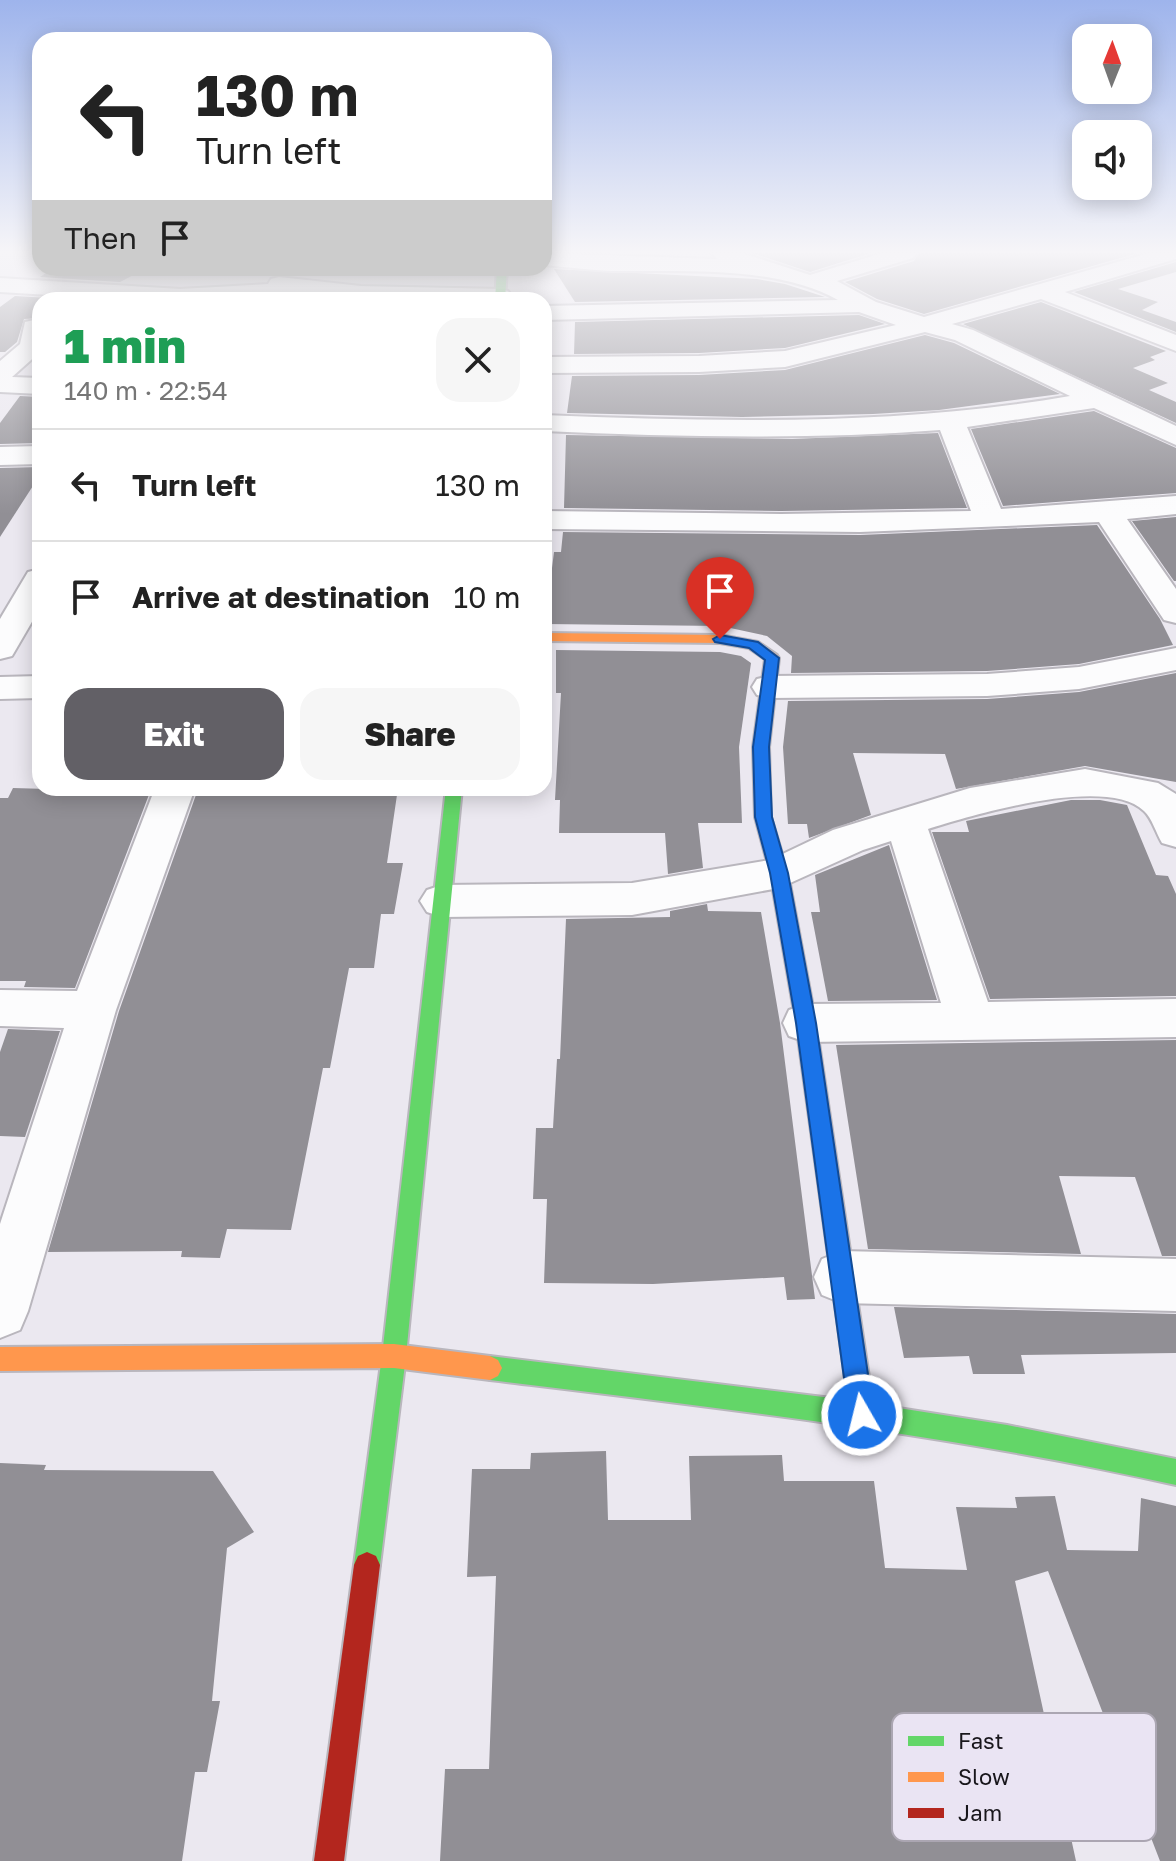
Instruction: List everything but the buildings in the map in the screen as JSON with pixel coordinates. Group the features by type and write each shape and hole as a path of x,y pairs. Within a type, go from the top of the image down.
{"street":[{"path":"552,365 699,364 785,359 863,340"},
{"path":"976,340 1093,400 1176,437"},
{"path":"0,374 32,346"},
{"path":"0,384 32,386"},
{"path":"552,423 669,429 799,429 1017,415 1093,400"},
{"path":"950,419 989,518"},
{"path":"0,456 32,455"},
{"path":"552,520 848,524 1108,513 1176,505"},
{"path":"1108,513 1176,613"},
{"path":"0,649 32,593"},
{"path":"552,637 720,639 753,645 772,658 761,747 763,817 779,873 806,1023 862,1415"},
{"path":"770,687 987,685 1064,680 1176,659"},
{"path":"0,688 32,687"},
{"path":"442,901 632,899 779,873 848,840 984,797 1085,782 1144,792 1162,804 1176,833"},
{"path":"0,1311 93,1010 172,796"},
{"path":"329,1861 394,1356 453,796"},
{"path":"905,822 971,1022"},
{"path":"0,1008 93,1010"},
{"path":"806,1023 1176,1018"},
{"path":"842,1277 1176,1285"},
{"path":"0,1359 394,1356 862,1415 1106,1455 1176,1472"}],"traffic: fast":[{"path":"367,1565 394,1356 453,796"},
{"path":"779,873 806,1023 862,1415"},
{"path":"490,1368 921,1423 1092,1453 1176,1472"}],"traffic: slow":[{"path":"552,637 720,639 753,645 772,658 761,747 763,817 779,873"},
{"path":"0,1359 394,1356 490,1368"}],"traffic: jam":[{"path":"329,1861 367,1565"}],"route":[{"path":"720,639 753,645 772,658 761,747 763,817 779,873 806,1023 862,1415"}]}
